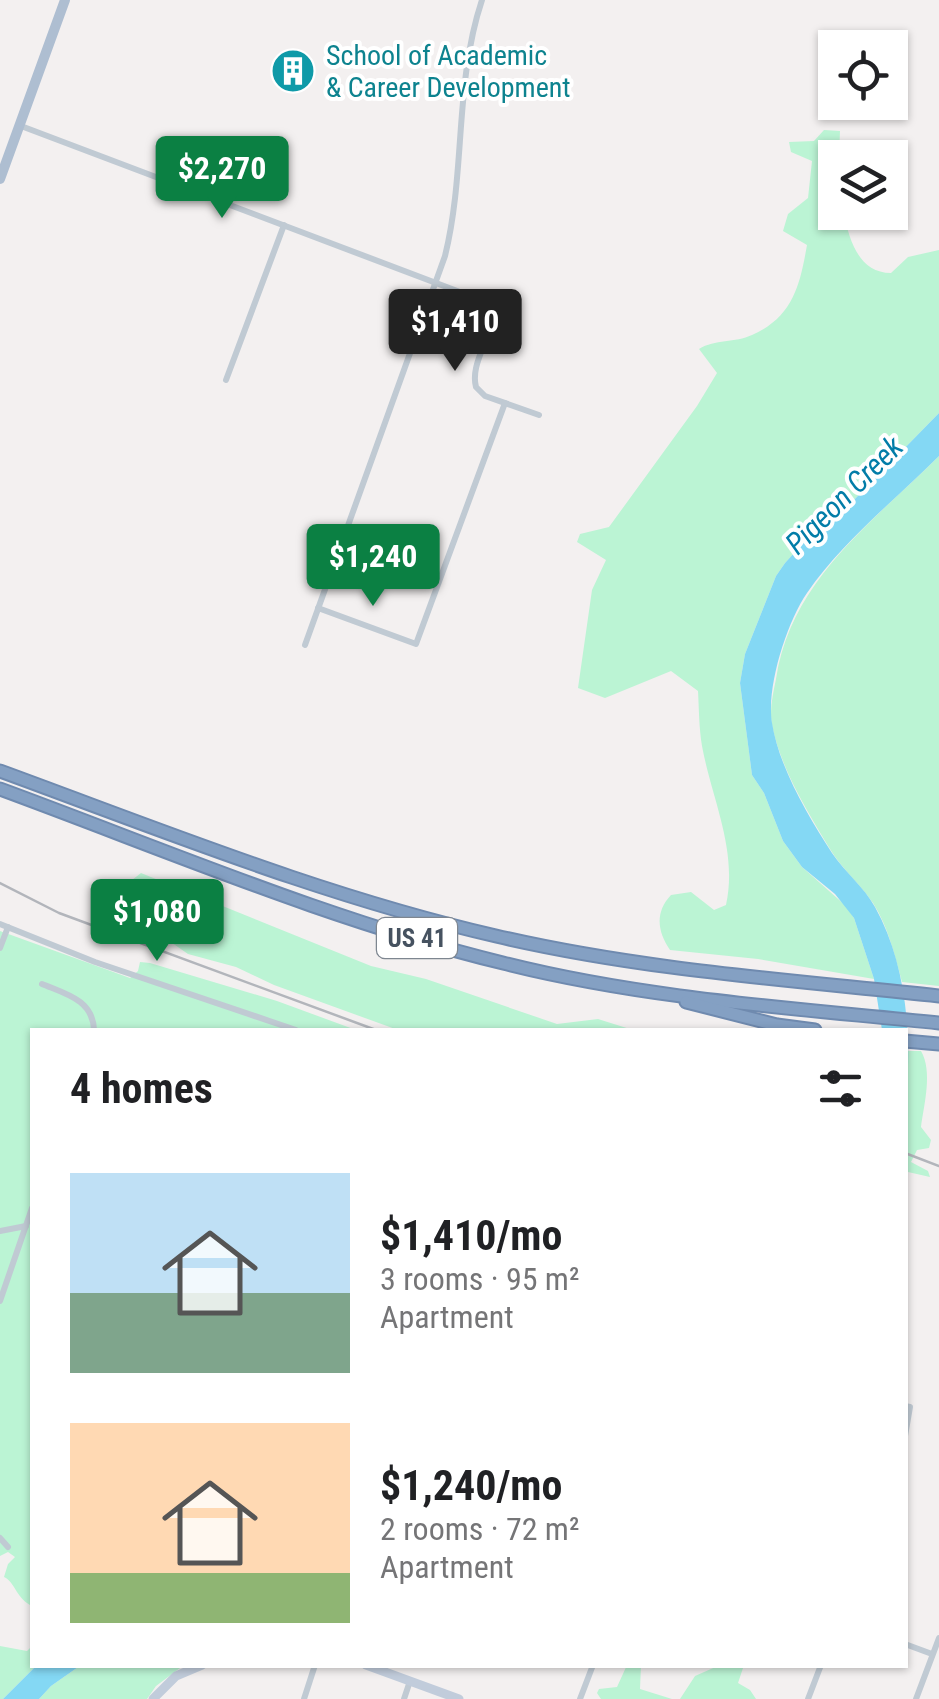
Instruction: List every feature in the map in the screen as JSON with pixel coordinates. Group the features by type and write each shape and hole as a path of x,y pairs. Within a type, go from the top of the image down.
{"highway":[{"name":"US 41","path":"0,771 283,875 499,937 635,962 939,996"},
{"name":"US 41","path":"0,789 391,931 500,963 648,992 939,1023"},
{"path":"648,992 760,1022 801,1028"},
{"path":"908,1040 939,1044"}],"main road":[{"path":"0,179 65,0"}],"street":[{"path":"304,645 438,283 454,218 464,70 470,34 482,0"},
{"path":"20,126 438,283 487,305 490,326 474,368 474,380 482,394 539,416"},
{"path":"226,380 284,225"},
{"path":"318,608 416,644 505,403"},
{"path":"0,948 4,925 95,962 290,1028"},
{"path":"42,984 78,999 94,1018 94,1028"},
{"path":"0,1301 30,1214"},
{"path":"0,1232 26,1226"},
{"path":"0,1538 8,1547"},
{"path":"916,1699 939,1638"},
{"path":"908,1645 932,1654"},
{"path":"154,1699 176,1676 195,1668"},
{"path":"304,1699 315,1668"},
{"path":"374,1668 459,1699"},
{"path":"580,1699 592,1668"},
{"path":"808,1699 820,1668"},
{"path":"404,1699 410,1681"}],"green space":[{"path":"824,130 840,131 840,140 818,140 818,230 848,230 863,261 880,272 891,273 908,257 939,250 939,413 849,505 816,529 785,563 776,576 745,654 740,683 752,775 764,793 783,841 802,867 854,918 874,979 758,959 670,950 660,922 662,908 671,895 691,892 714,910 726,905 729,885 726,845 702,746 698,691 671,671 605,698 578,688 592,590 606,560 577,542 580,534 609,527 697,406 717,373 699,349 766,328 786,309 801,273 807,245 783,231 788,214 808,198 812,161 791,152 789,142 814,141"},
{"path":"939,456 939,986 902,982 878,912 835,856 796,789 776,741 771,714 785,644 816,583 862,530"},
{"path":"141,873 371,966 426,979 557,1024 598,1019 627,1028 392,1028 236,967 188,954 139,920 132,880"},
{"path":"0,931 130,978 138,971 140,962 150,963 277,1001 351,1028 30,1028 30,1605 4,1577 15,1557 8,1552 0,1556"},
{"path":"908,1051 921,1051 925,1059 927,1088 921,1127 931,1140 929,1148 917,1150 911,1162 928,1171 930,1177 908,1172"},
{"path":"0,1646 27,1651 30,1648 30,1668 34,1668 0,1699"},
{"path":"77,1668 180,1668 156,1686 147,1699 39,1699"},
{"path":"626,1668 641,1668 640,1689 672,1699 601,1699 597,1693 599,1689 617,1687"},
{"path":"713,1668 743,1668 738,1683 756,1699 680,1699 695,1676"}],"water":[{"path":"939,413 939,456 836,556 800,605 780,655 771,708 781,757 796,791 832,853 875,907 886,929 901,978 907,1028 882,1028 874,979 854,918 835,894 802,867 783,841 764,793 752,775 740,683 745,654 776,576 816,529 849,505"},
{"path":"34,1668 77,1668 39,1699 3,1699"}],"railway":[{"path":"0,883 59,913 371,1028"},
{"path":"908,1154 939,1166"}],"place":[{"name":"School of Academic & Career Development","path":"293,71"}],"water label":[{"name":"Pigeon Creek","path":"844,495"}]}
